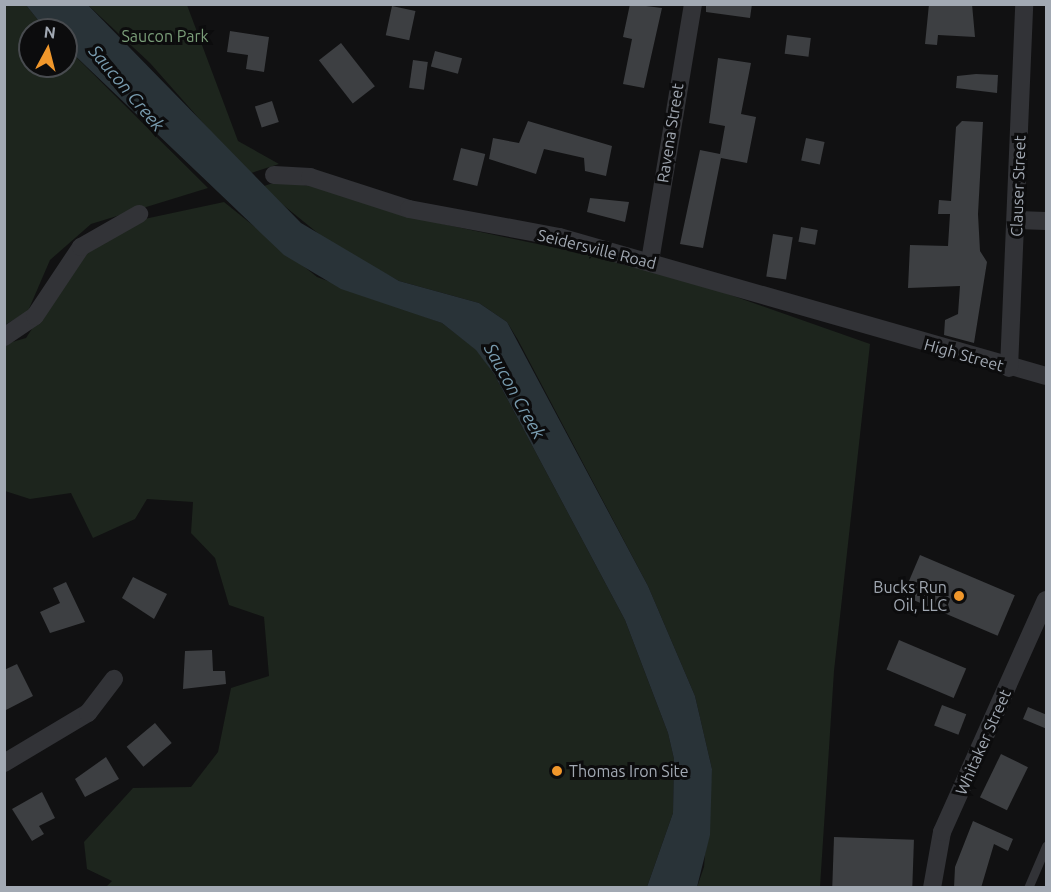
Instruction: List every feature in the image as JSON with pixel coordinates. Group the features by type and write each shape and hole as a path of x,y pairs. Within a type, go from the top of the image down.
{"street":[{"name":"Ravena Street","path":"650,261 693,4"},
{"name":"Clauser Street","path":"1009,368 1017,220 1024,4"},
{"name":"Seidersville Road","path":"274,175 310,177 409,209 559,237 650,261 882,331"},
{"path":"4,337 35,316 81,247 140,214"},
{"path":"1017,220 1047,221"},
{"name":"High Street","path":"882,331 1009,368 1047,376"},
{"name":"Whitaker Street","path":"932,888 942,832 1047,600"},
{"path":"4,763 88,713 114,679"}],"lane":[{"path":"1028,888 1047,846"}],"green space":[{"path":"4,5 26,5 36,18 18,18 18,78 78,78 78,59 208,188 91,224 50,260 28,311 5,325"},
{"name":"Saucon Park","path":"88,5 187,5 238,141 279,164 248,174 150,63"},
{"path":"276,182 312,186 410,217 660,270 870,344 834,671 820,887 697,887 704,867 712,769 695,696 648,586 518,340 507,322 479,303 399,281 330,243 261,187"},
{"path":"224,202 317,277 442,323 477,350 494,374 625,620 668,733 674,759 673,813 647,887 106,887 112,881 87,869 84,842 133,788 191,787 218,752 231,688 269,676 264,617 229,605 215,558 191,533 193,502 147,499 135,519 93,538 71,493 30,499 5,491 5,344 26,338 76,262 107,237 135,221"}],"water":[{"name":"Saucon Creek","path":"26,5 88,5 301,223 399,281 479,303 507,322 648,586 695,696 712,769 710,835 697,887 647,887 673,813 674,759 668,733 625,620 494,374 476,350 442,323 341,289 284,255 78,58 78,18 36,18"}],"building":[{"path":"630,4 662,8 644,88 623,84 632,39 623,37"},
{"path":"706,4 752,4 750,18 706,12"},
{"path":"929,4 972,4 975,37 938,35 937,45 925,44"},
{"path":"392,6 415,11 409,40 386,35"},
{"path":"230,31 269,37 264,72 246,69 248,55 227,52"},
{"path":"787,35 811,38 809,57 785,54"},
{"path":"341,43 375,86 353,104 319,60"},
{"path":"435,51 462,58 458,74 431,66"},
{"path":"718,58 751,63 741,114 756,117 747,163 721,158 703,248 680,244 700,150 720,154 725,126 709,123"},
{"path":"413,60 428,62 424,90 409,88"},
{"path":"998,75 997,93 956,88 957,76"},
{"path":"272,101 279,122 262,127 255,107"},
{"path":"528,121 612,146 606,176 585,171 584,158 544,149 536,174 489,159 493,138 519,143"},
{"path":"962,121 983,122 978,214 980,251 987,262 974,343 944,335 945,320 958,314 960,286 908,288 910,245 948,246 950,214 938,214 939,200 951,201 956,127"},
{"path":"806,138 825,142 820,164 801,160"},
{"path":"461,148 485,154 477,186 453,180"},
{"path":"590,198 629,202 625,222 587,212"},
{"path":"801,227 818,230 815,245 798,242"},
{"path":"773,234 793,237 786,280 766,276"},
{"name":"Bucks Run Oil, LLC","path":"920,555 1015,595 998,636 903,596"},
{"path":"133,577 167,594 154,619 122,598"},
{"path":"66,582 85,622 50,633 40,612 60,603 53,588"},
{"path":"899,640 966,669 954,698 886,669"},
{"path":"212,650 213,671 225,671 226,684 183,689 185,651"},
{"path":"17,664 33,696 4,711 4,670"},
{"path":"942,705 966,714 958,735 934,726"},
{"path":"1028,707 1047,715 1047,729 1023,719"},
{"path":"155,723 172,743 143,767 127,747"},
{"path":"1001,754 1028,767 1007,810 980,797"},
{"path":"106,757 119,779 85,797 75,779"},
{"path":"42,792 55,818 39,826 44,834 32,841 12,809"},
{"path":"973,821 1013,839 1008,851 994,844 981,888 954,888 955,867"},
{"path":"834,837 914,840 912,888 832,888"}],"place":[{"name":"Bucks Run Oil, LLC","path":"959,596"},
{"name":"Thomas Iron Site","path":"557,771"}]}
